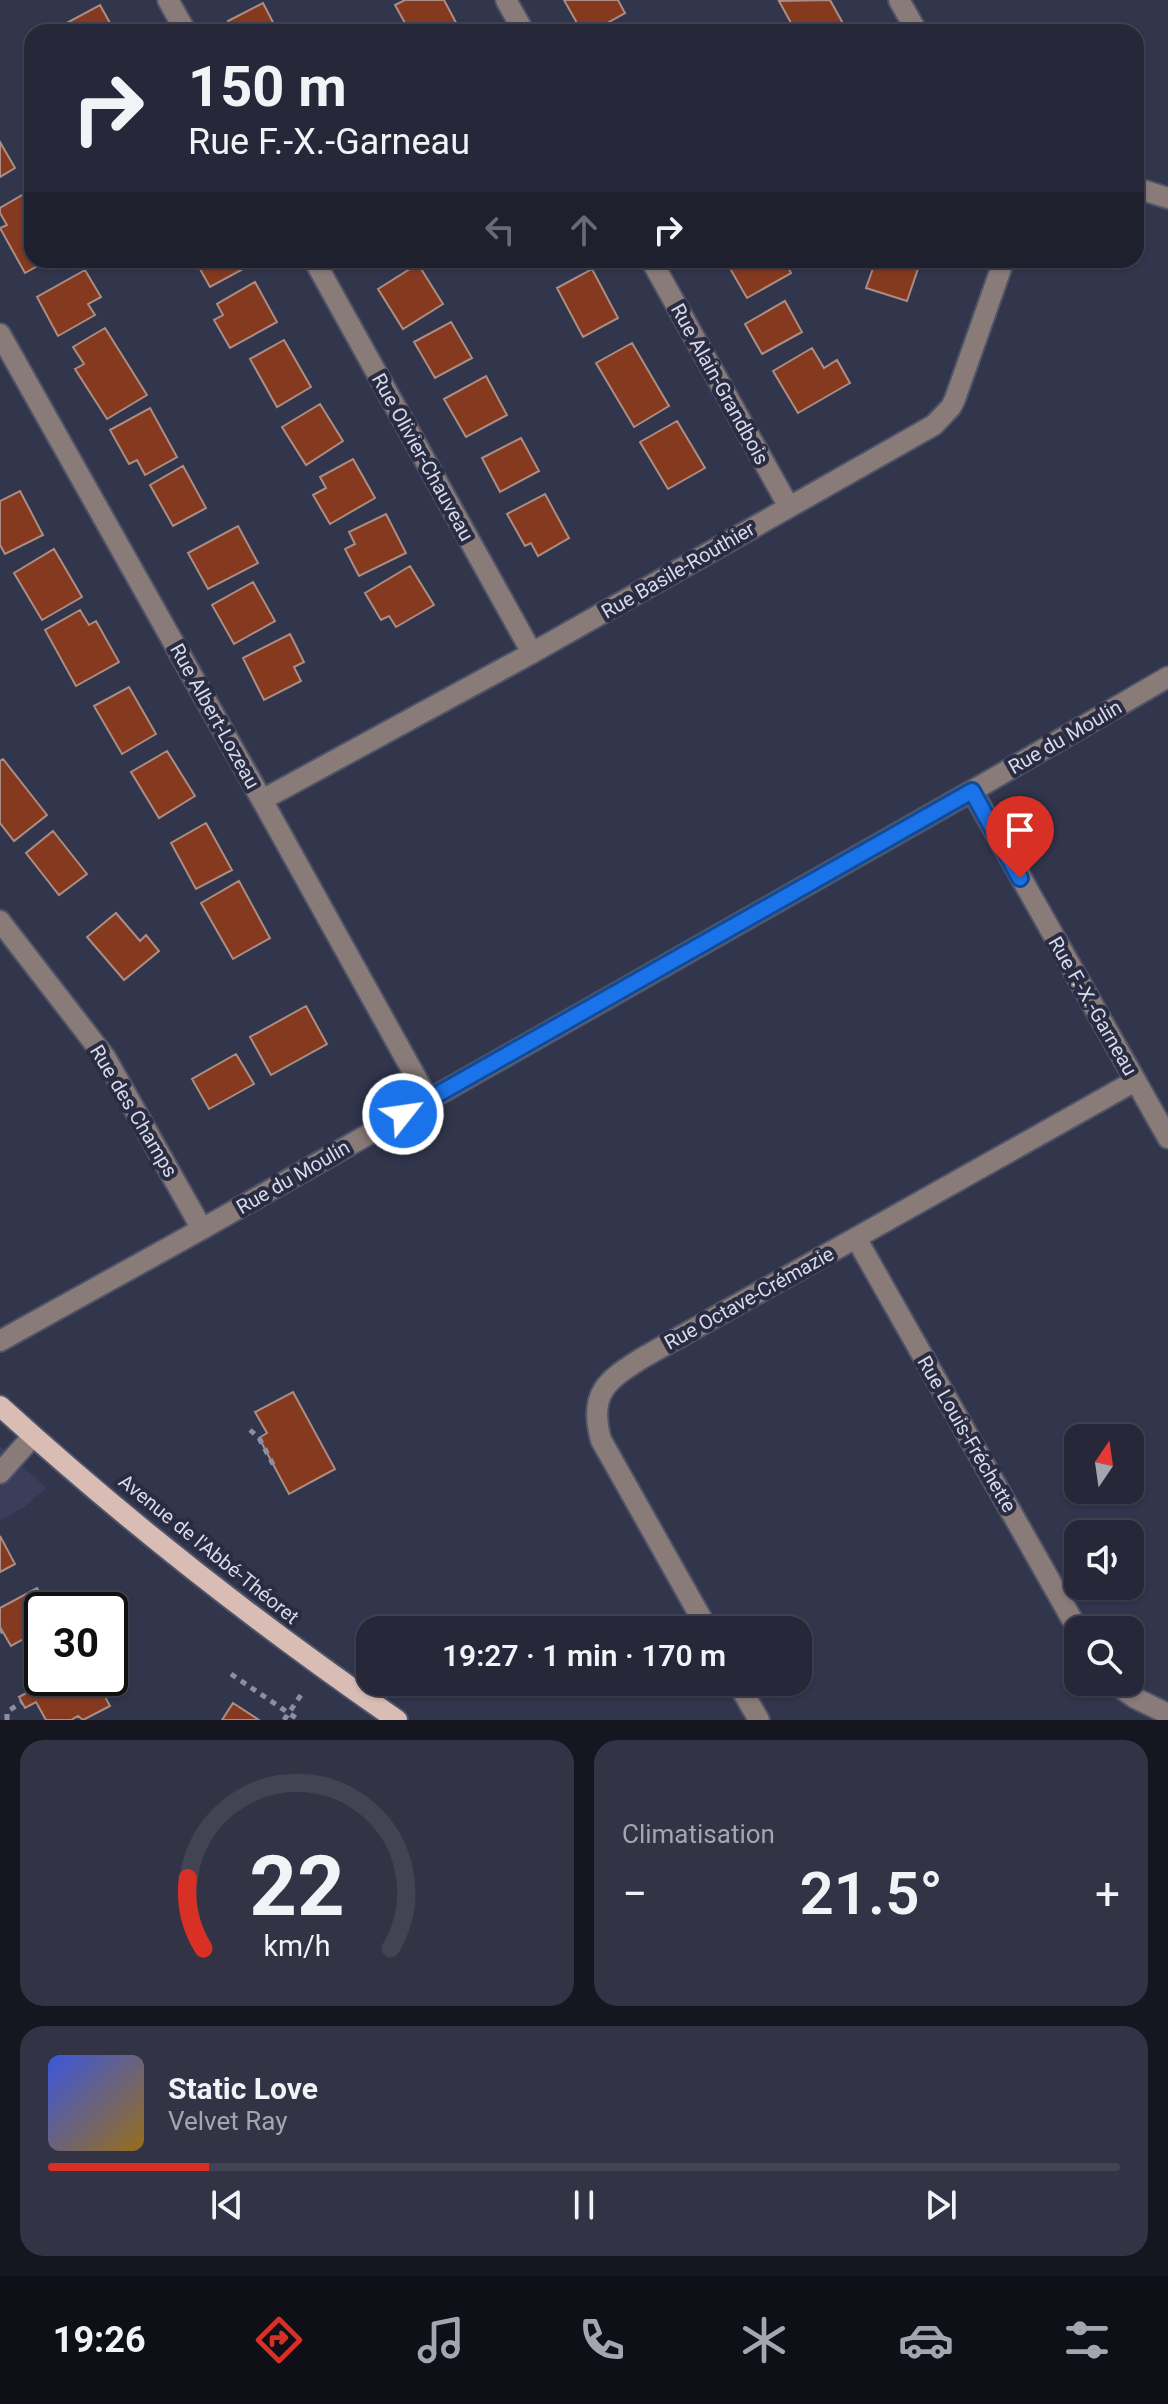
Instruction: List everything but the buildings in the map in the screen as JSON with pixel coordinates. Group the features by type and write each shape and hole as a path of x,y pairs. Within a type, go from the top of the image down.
{"main road":[{"name":"Avenue de l'Abbé-Théoret","path":"0,1406 131,1520 234,1604 397,1720"}],"street":[{"path":"168,0 182,24"},
{"path":"506,0 520,24"},
{"path":"899,0 912,24"},
{"path":"1144,190 1168,198"},
{"name":"Rue Olivier-Chauveau","path":"318,268 532,653"},
{"name":"Rue Alain-Grandbois","path":"655,268 789,507"},
{"name":"Rue Basile-Routhier","path":"262,800 532,653 926,431 947,413 955,399 1001,268"},
{"name":"Rue Albert-Lozeau","path":"0,334 428,1099"},
{"name":"Rue du Moulin","path":"0,1341 202,1229 1168,677"},
{"name":"Rue F.-X.-Garneau","path":"972,791 1168,1138"},
{"name":"Rue des Champs","path":"0,921 105,1057 202,1229"},
{"name":"Rue Octave-Crémazie","path":"700,1616 601,1440 596,1406 610,1380 644,1357 1135,1081"},
{"name":"Rue Louis-Fréchette","path":"856,1238 1070,1616"},
{"path":"0,1473 33,1436"},
{"path":"745,1696 759,1720"},
{"path":"1132,1696 1168,1714"}],"path":[{"path":"250,1430 259,1438 274,1466"},
{"path":"231,1674 299,1720"},
{"path":"284,1720 303,1692"},
{"path":"7,1720 7,1712 22,1702"}],"shaded area":[{"path":"0,1446 46,1488 24,1507 0,1521"}],"route":[{"path":"403,1114 972,791 1020,878"}]}
